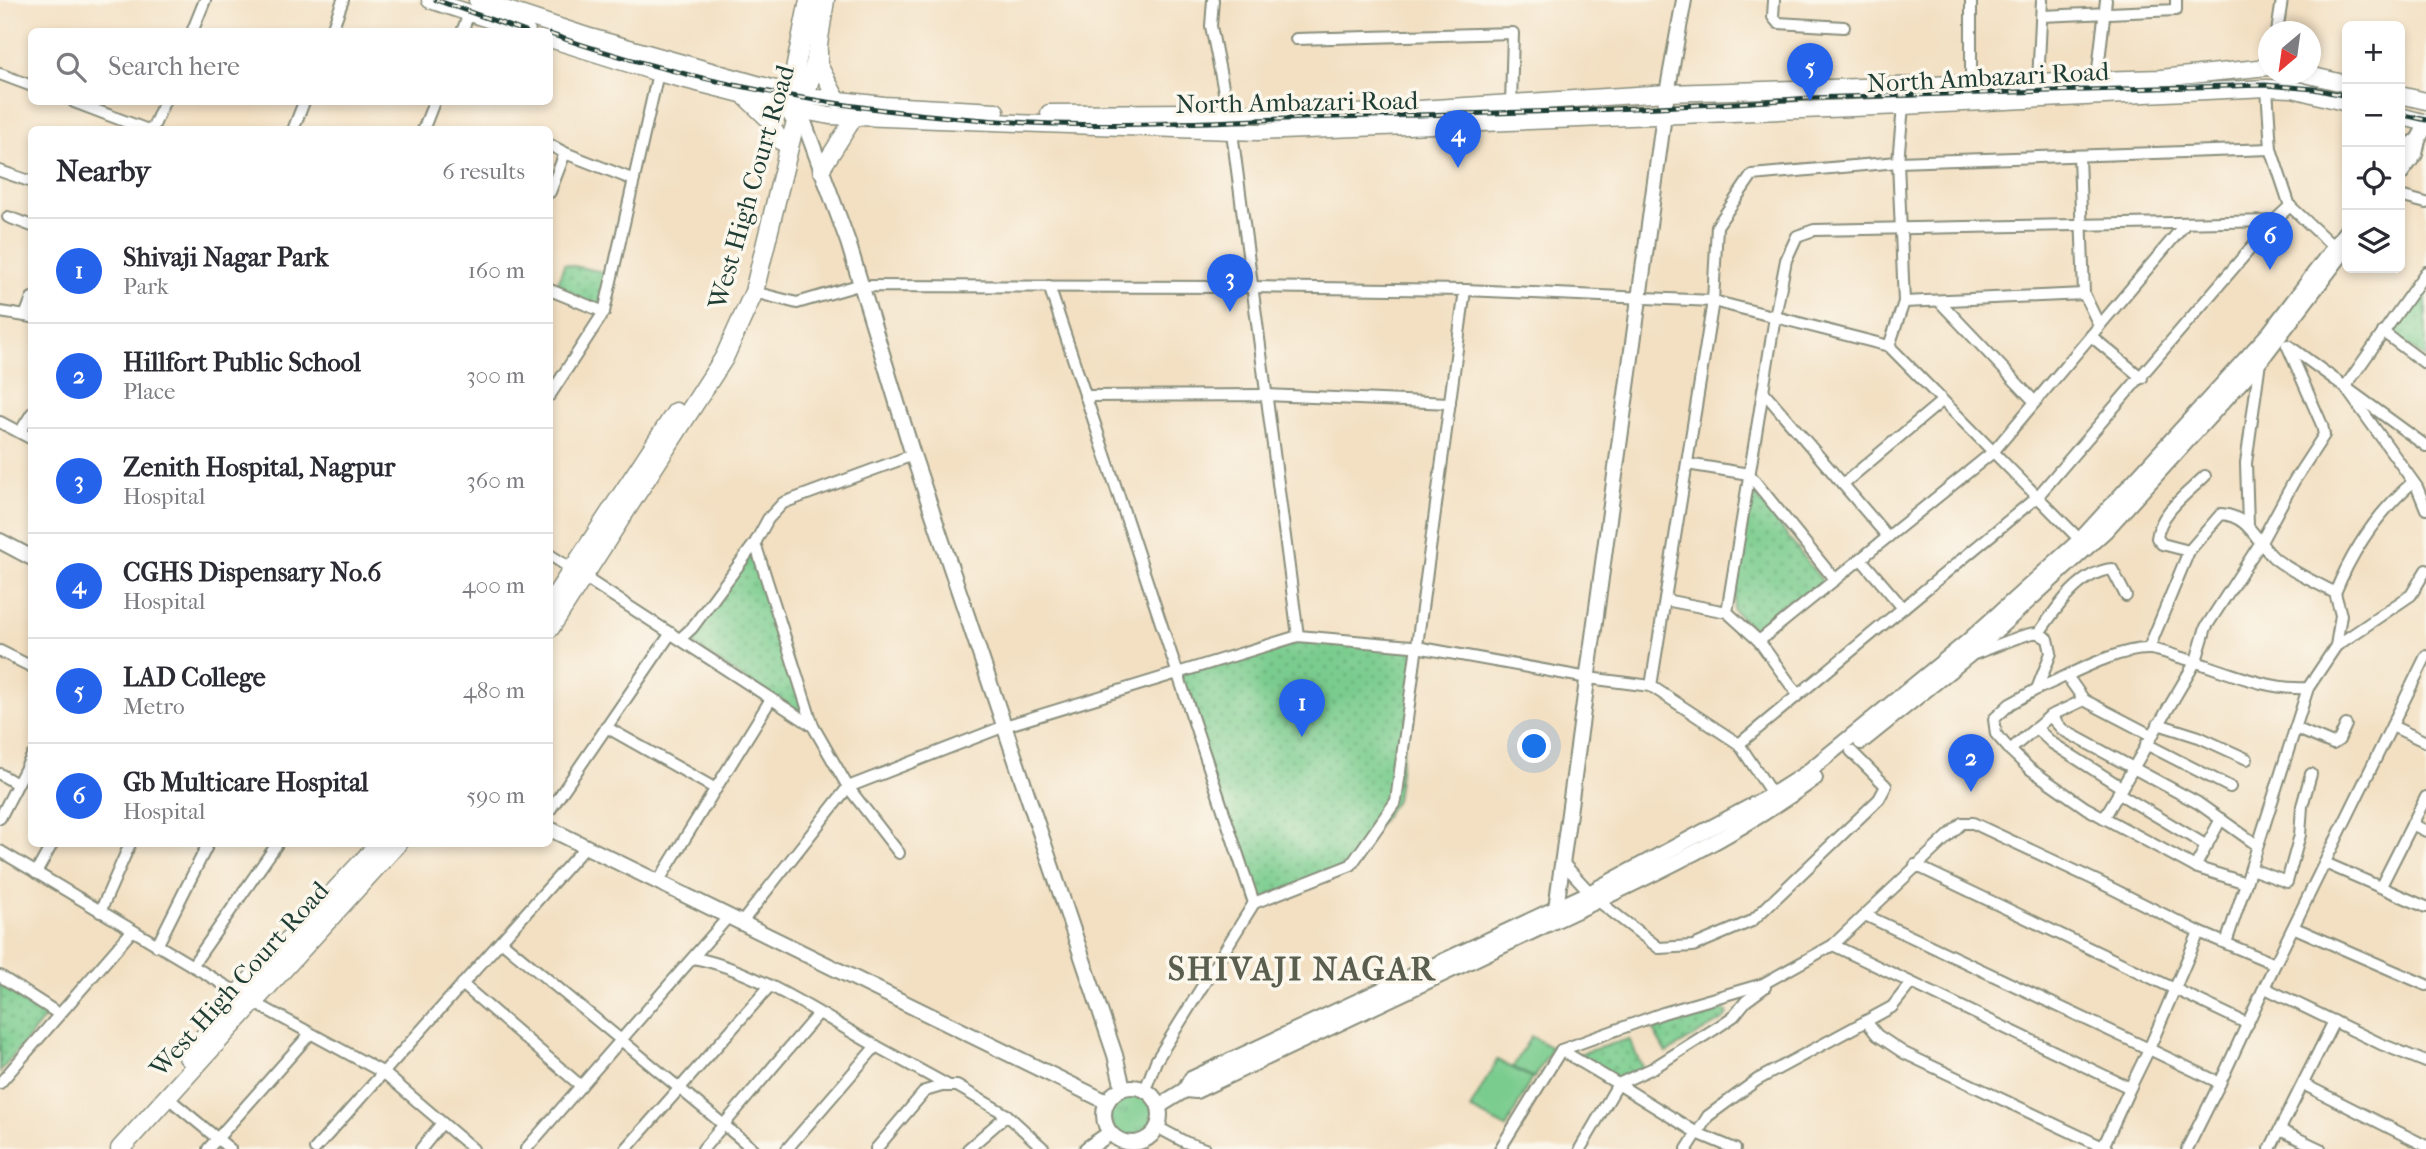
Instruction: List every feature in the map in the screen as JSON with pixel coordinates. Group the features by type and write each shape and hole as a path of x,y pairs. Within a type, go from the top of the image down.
{"main road":[{"name":"North Ambazari Road","path":"430,0 473,7 590,37 794,107 838,101 1058,114 1227,112 1311,116 1667,93 2038,83 2096,88 2293,89 2342,102"},
{"name":"West High Court Road","path":"553,601 577,574 724,358 754,292 794,107 809,0"},
{"name":"West High Court Road","path":"553,622 577,574 715,355 745,289 780,142 815,64 825,0"},
{"name":"North Ambazari Road","path":"473,7 518,28"},
{"path":"819,38 819,65 838,101"},
{"name":"North Ambazari Road","path":"553,40 658,73 830,116 1232,132 1903,106 2096,88 2258,68"},
{"path":"2321,78 2342,83"},
{"path":"741,93 768,119 780,142"},
{"path":"2405,96 2426,101"},
{"path":"821,170 854,118"},
{"path":"2405,118 2426,124"},
{"name":"West High Court Road","path":"107,1149 246,997 376,847"},
{"name":"West High Court Road","path":"120,1149 167,1097 246,997 394,847"}],"street":[{"path":"194,28 205,0"},
{"path":"332,28 343,0"},
{"path":"1213,0 1211,26 1232,132 1298,636"},
{"path":"1555,915 1667,93 1684,0"},
{"path":"1774,0 1773,17 1778,23 1844,27"},
{"path":"1971,0 1972,84"},
{"path":"2038,83 2042,0"},
{"path":"2096,88 2106,0"},
{"path":"2042,16 2176,10 2176,0"},
{"path":"2279,21 2282,0"},
{"path":"464,28 473,7"},
{"path":"1296,39 1513,33 1511,103"},
{"path":"553,390 604,312 658,73"},
{"path":"0,74 28,84"},
{"path":"1159,1106 1185,1090 1196,1091 1594,897 1776,800 1851,751 1968,656 2084,544 2260,360 2341,250 2290,206 2271,149 2267,88"},
{"path":"82,105 139,126"},
{"path":"152,126 162,105"},
{"path":"295,126 303,105"},
{"path":"425,126 433,105"},
{"path":"1889,346 1904,302 1898,162 1903,106"},
{"path":"794,107 804,122 848,242 914,455 1115,1055 1123,1088"},
{"path":"2405,167 2415,154 2426,124"},
{"path":"2405,151 2418,140"},
{"path":"553,147 634,180"},
{"path":"1651,686 1713,302 1717,226 1752,175 1898,162 2271,149"},
{"path":"553,183 565,153"},
{"path":"2079,156 2084,294 2099,325"},
{"path":"0,171 28,181"},
{"path":"2405,198 2426,203"},
{"path":"1739,744 2036,497 2290,206"},
{"path":"8,217 28,224"},
{"path":"1727,612 1775,317 1786,260 1797,236 1814,230 2274,222"},
{"path":"1759,641 1993,452 2186,223"},
{"path":"2344,387 2426,272"},
{"path":"754,292 797,303 860,286 1465,290 1713,302 1889,346 2084,544"},
{"path":"1049,286 1254,903"},
{"path":"1144,1090 1156,1061 1254,903 1351,865 1396,801 1465,290"},
{"path":"553,291 604,312"},
{"path":"1904,302 2084,294"},
{"path":"1939,301 2035,402"},
{"path":"0,312 28,316"},
{"path":"2383,332 2426,364"},
{"path":"2091,336 2142,378"},
{"path":"2278,339 2426,446"},
{"path":"2104,818 2196,661 2206,626 2261,542 2294,481 2324,435 2278,339"},
{"path":"1776,800 2084,544 2278,339"},
{"path":"2248,525 2246,463 2260,360"},
{"path":"2344,387 2413,482 2426,509"},
{"path":"1763,391 1888,537"},
{"path":"1085,396 1266,395 1450,403"},
{"path":"1843,484 1942,401"},
{"path":"20,432 28,419"},
{"path":"0,422 28,437"},
{"path":"553,806 675,636 692,628 755,543 768,519 783,503 914,455"},
{"path":"1687,464 1749,474 1835,580"},
{"path":"2189,551 2162,544 2157,533 2171,509 2206,476"},
{"path":"2336,646 2341,615 2335,593 2348,561 2361,539 2395,498 2413,482"},
{"path":"2150,648 2189,551 2221,514 2232,515 2248,525 2274,558 2335,593"},
{"path":"0,541 28,556"},
{"path":"755,543 813,726 848,787 899,853"},
{"path":"553,557 813,726"},
{"path":"1861,559 1903,608"},
{"path":"2039,633 2072,591 2101,572 2112,569 2126,596"},
{"path":"2226,943 2308,688 2336,646 2410,595 2426,570"},
{"path":"1665,600 1727,612 1759,641 1798,695"},
{"path":"1968,656 1991,650 2028,633 2039,633 2048,639 2050,653 2037,689"},
{"path":"526,1149 692,958 736,919 848,787 1006,726 1298,636 1417,647 1588,678 1651,686 1739,744 1776,800"},
{"path":"2246,883 2195,867 2104,818 2056,788 2010,750 1996,734 1994,719 2010,704 2037,689 2127,652 2150,648 2268,684 2294,689 2308,688"},
{"path":"0,651 28,665"},
{"path":"2187,1149 2426,656"},
{"path":"2067,676 2084,701 2230,787"},
{"path":"658,881 771,699"},
{"path":"2010,750 2050,716 2084,701"},
{"path":"2050,716 2063,730 2198,803 2257,845"},
{"path":"2158,724 2199,737 2247,759"},
{"path":"2295,728 2333,744 2339,740 2346,725"},
{"path":"2392,726 2426,742"},
{"path":"607,727 716,789"},
{"path":"2036,728 2052,743 2120,790 2207,846"},
{"path":"1562,862 1594,897 1660,948 1693,946 1752,921 1879,799 1886,786 1851,751"},
{"path":"0,818 28,763"},
{"path":"0,774 17,784"},
{"path":"2251,869 2287,882 2300,835 2302,806 2311,774"},
{"path":"2381,887 2426,797"},
{"path":"2195,867 2221,819"},
{"path":"1500,1149 1560,1050 1663,1013 1763,984 1833,945 1962,823 1968,822 2097,881 2199,932 2275,964"},
{"path":"2412,824 2426,831"},
{"path":"553,830 1107,1102"},
{"path":"316,1149 585,846"},
{"path":"36,873 50,847"},
{"path":"100,912 129,847"},
{"path":"158,946 207,847"},
{"path":"192,966 275,847"},
{"path":"0,851 192,966 384,1073 472,1149"},
{"path":"2325,863 2426,907"},
{"path":"1915,865 2248,1024"},
{"path":"1864,915 2220,1083"},
{"path":"2295,928 2426,985"},
{"path":"0,1083 132,931"},
{"path":"1866,1021 1877,1035 1904,1053 2105,1148 2199,932"},
{"path":"500,941 753,1149"},
{"path":"1833,945 2130,1088"},
{"path":"692,958 714,962 769,987 950,1086"},
{"path":"1580,1149 1618,1084 1653,1068 1718,1027 1784,972"},
{"path":"0,976 59,1014"},
{"path":"1690,1147 1708,1116 1757,1080 1892,1007 1911,983"},
{"path":"462,985 581,1086"},
{"path":"626,1149 769,987"},
{"path":"2265,988 2426,1062"},
{"path":"703,1149 818,1014"},
{"path":"2270,1149 2334,1021"},
{"path":"208,1149 310,1034"},
{"path":"787,1149 876,1046"},
{"path":"1560,1050 1697,1133 1735,1149"},
{"path":"2303,1084 2426,1146"},
{"path":"876,1149 925,1091 942,1086 957,1086 1007,1115 1044,1149"},
{"path":"1138,1087 1156,1099 1159,1106 1160,1121 1143,1145 1124,1142 1110,1133 1104,1118 1107,1102 1116,1091 1123,1088 1138,1087"},
{"path":"167,1097 230,1149"},
{"path":"968,1149 1007,1115"},
{"path":"421,1149 442,1123"},
{"path":"1157,1128 1187,1146 1205,1149"},
{"path":"2280,1130 2320,1149"},
{"path":"1087,1149 1110,1133"}],"green space":[{"path":"564,264 613,274 604,312 555,292"},
{"path":"2426,281 2426,359 2390,332"},
{"path":"1751,489 1823,582 1760,634 1733,610"},
{"path":"754,550 813,726 685,639"},
{"path":"1298,636 1417,647 1396,800 1351,865 1254,902 1178,674"},
{"path":"0,981 48,1014 0,1072"},
{"path":"1724,1010 1728,1013 1724,1019 1666,1053 1653,1030"},
{"path":"1531,1036 1552,1048 1534,1078 1513,1067"},
{"path":"1629,1039 1643,1069 1619,1080 1578,1054"},
{"path":"1497,1060 1532,1078 1506,1128 1470,1109"},
{"path":"1131,1093 1145,1100 1152,1114 1145,1128 1131,1135 1117,1128 1110,1114 1117,1100"}],"railway":[{"path":"436,0 515,28"},
{"path":"553,35 608,53 727,84 908,113 1031,123 1184,123 1632,108 1809,98 2265,85 2314,89 2342,95"},
{"path":"2405,115 2426,120"}],"place":[{"name":"LAD College","path":"1810,101"},
{"name":"CGHS Dispensary No.6","path":"1458,168"},
{"name":"Gb Multicare Hospital","path":"2270,270"},
{"name":"Zenith Hospital, Nagpur","path":"1230,312"},
{"name":"Shivaji Nagar Park","path":"1302,737"},
{"name":"Hillfort Public School","path":"1971,792"}],"district":[{"name":"SHIVAJI NAGAR","path":"1302,968"}]}
